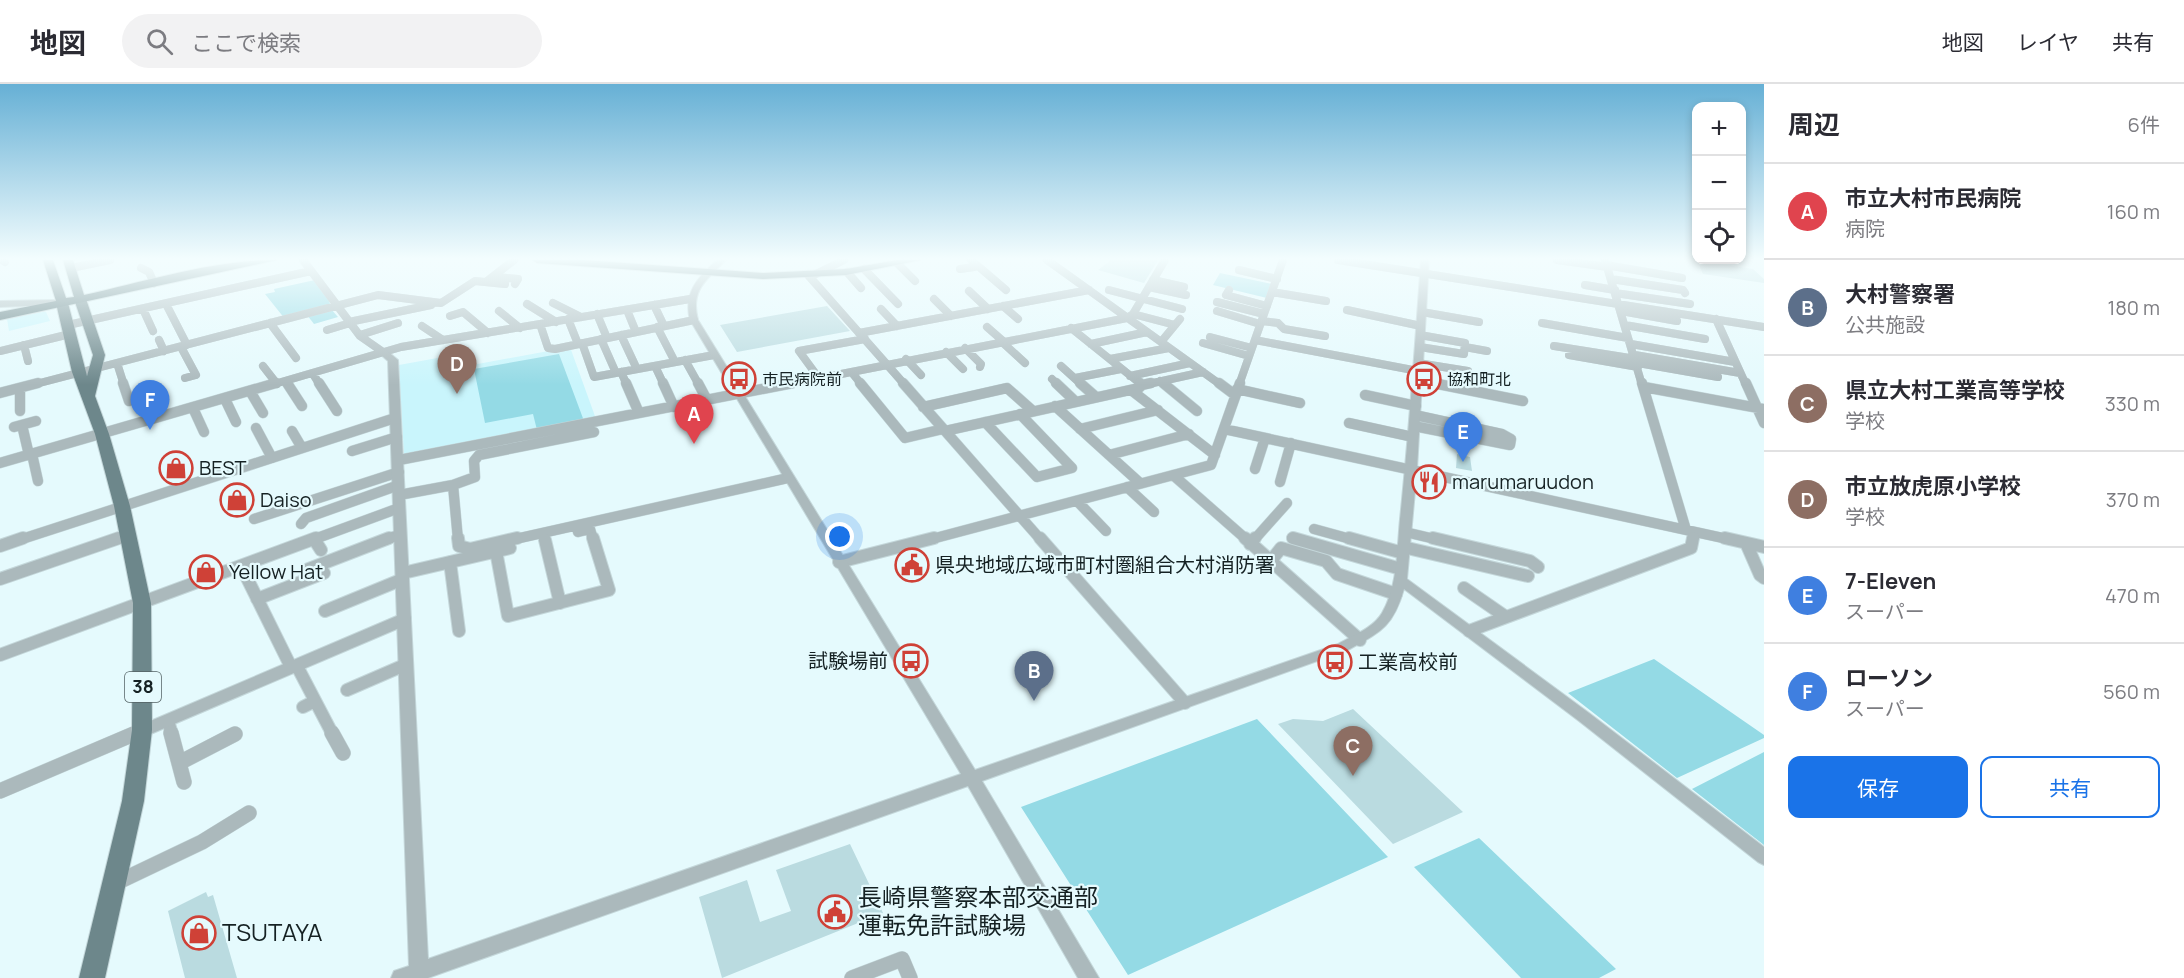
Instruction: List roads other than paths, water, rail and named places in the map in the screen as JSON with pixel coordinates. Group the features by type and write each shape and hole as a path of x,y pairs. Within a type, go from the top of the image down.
{"highway":[{"path":"6,315 68,302"}],"main road":[{"path":"81,302 99,355 88,397"},
{"name":"38","path":"62,303 79,372 102,434 122,506 142,603 142,730 133,801 92,978"}],"street":[{"path":"0,351 69,330 88,321 176,302"},
{"path":"333,302 336,308 375,351 383,352 393,360 419,975"},
{"path":"0,393 358,302"},
{"path":"0,463 383,352 674,302"},
{"path":"690,302 694,320 714,355 971,777 1089,978"},
{"path":"834,302 923,407 1185,704"},
{"path":"937,302 951,316"},
{"path":"980,302 988,309"},
{"path":"818,377 799,351 897,326 1024,302"},
{"path":"1107,302 1130,316 1190,363 1236,392 1300,403"},
{"path":"1130,316 1141,302"},
{"path":"1154,302 1182,309"},
{"path":"1217,302 1263,316 1314,327"},
{"path":"1238,302 1278,323 1284,329 1325,336"},
{"path":"839,562 1021,517 1211,465 1268,302"},
{"path":"401,978 419,975 1360,640 1376,629 1386,618 1399,581 1411,469 1423,302"},
{"path":"1590,302 1690,322"},
{"path":"1469,631 1691,548 1690,531 1618,302"},
{"path":"1677,302 1690,304"},
{"path":"0,304 62,303"},
{"path":"553,303 582,317"},
{"path":"166,304 196,375 185,378"},
{"path":"526,304 556,322"},
{"path":"6,315 21,305"},
{"path":"327,330 431,305"},
{"path":"654,305 673,358"},
{"path":"1003,306 1018,319"},
{"path":"1620,308 1764,327"},
{"path":"143,309 145,323 153,331"},
{"path":"880,309 897,326"},
{"path":"627,310 636,332"},
{"path":"1347,310 1464,354 1465,347 1487,351"},
{"path":"498,311 520,328"},
{"path":"1217,311 1263,316"},
{"path":"450,316 463,312 488,333"},
{"path":"1422,312 1479,322"},
{"path":"597,314 604,338 639,413"},
{"path":"254,519 399,484 639,413 906,359 1130,316 1178,322 1161,342"},
{"path":"568,319 594,377 714,355"},
{"path":"540,324 548,348 694,320"},
{"path":"1716,320 1740,373 1760,408 1764,423"},
{"path":"270,323 293,348 296,358"},
{"path":"360,335 398,323"},
{"path":"1542,323 1735,362"},
{"path":"1625,325 1705,339"},
{"path":"422,326 443,340"},
{"path":"987,327 1025,363"},
{"path":"1071,328 1142,385"},
{"path":"1091,344 1148,332"},
{"path":"1218,332 1252,347"},
{"path":"621,335 634,365"},
{"path":"1210,337 1252,347"},
{"path":"159,340 164,351"},
{"path":"1203,343 1252,347 1418,372 1523,401"},
{"path":"24,345 28,361"},
{"path":"1554,346 1718,377"},
{"path":"965,348 981,364 980,367"},
{"path":"1110,360 1169,348"},
{"path":"946,352 963,369"},
{"path":"1569,355 1740,373"},
{"path":"906,359 921,375"},
{"path":"685,360 707,400"},
{"path":"117,363 126,378 131,394"},
{"path":"1130,376 1190,363"},
{"path":"263,366 302,406"},
{"path":"655,366 674,407"},
{"path":"1061,366 1096,397"},
{"path":"1075,378 1121,369"},
{"path":"1418,372 1468,371"},
{"path":"853,374 908,441 944,430 1131,390 1142,385 1203,372"},
{"path":"313,374 337,411"},
{"path":"1052,379 1076,402"},
{"path":"1160,381 1197,411"},
{"path":"1644,387 1760,408"},
{"path":"20,388 20,411"},
{"path":"923,407 1007,388 1033,411"},
{"path":"1131,390 1215,454"},
{"path":"250,392 263,413"},
{"path":"1349,423 1415,421 1502,434 1511,439 1510,445 1415,421 1365,395"},
{"path":"225,399 236,422"},
{"path":"1055,406 1140,483"},
{"path":"193,408 204,432"},
{"path":"1080,429 1158,410"},
{"path":"985,422 1037,477 1072,468 1020,414"},
{"path":"0,546 395,418"},
{"path":"36,421 19,430 30,454 38,481"},
{"path":"256,428 272,458"},
{"path":"1224,429 1764,547"},
{"path":"292,431 302,448"},
{"path":"301,524 306,518 399,484 453,485 475,477 474,461 479,455 594,432"},
{"path":"1109,455 1189,434"},
{"path":"352,451 397,437"},
{"path":"1255,469 1265,438"},
{"path":"1280,482 1291,443"},
{"path":"1366,460 1368,447"},
{"path":"1173,475 1360,640"},
{"path":"453,485 459,546 470,549 788,478"},
{"path":"0,655 314,539 399,484"},
{"path":"1126,487 1154,512"},
{"path":"1206,505 1215,495"},
{"path":"1077,501 1106,531"},
{"path":"1250,544 1287,503"},
{"path":"325,611 403,576 450,562 496,551 546,540 590,529 609,590 508,616 496,551"},
{"path":"1314,529 1528,576"},
{"path":"1405,532 1530,561 1538,567"},
{"path":"306,570 401,534"},
{"path":"0,579 129,535"},
{"path":"1292,538 1358,562 1399,581 1469,631 1764,857"},
{"path":"314,539 321,550"},
{"path":"546,540 560,603"},
{"path":"1746,543 1760,576 1764,578"},
{"path":"1270,562 1281,548 1326,561 1336,574 1399,581"},
{"path":"450,562 459,631"},
{"path":"241,566 290,665 298,668 343,753"},
{"path":"257,599 324,573"},
{"path":"1464,588 1506,617"},
{"path":"0,791 405,619"},
{"path":"347,690 407,664"},
{"path":"303,707 315,701"},
{"path":"168,720 184,782"},
{"path":"179,763 235,734"},
{"path":"115,883 202,843 249,813"},
{"path":"852,978 902,959 910,978"}],"place":[{"name":"市民病院前","path":"739,379"},
{"name":"協和町北","path":"1424,379"},
{"name":"市立放虎原小学校","path":"457,394"},
{"name":"ローソン","path":"150,430"},
{"name":"市立大村市民病院","path":"694,444"},
{"name":"7-Eleven","path":"1463,462"},
{"name":"BEST","path":"176,468"},
{"name":"marumaruudon","path":"1429,482"},
{"name":"Daiso","path":"237,500"},
{"name":"県央地域広域市町村圏組合大村消防署","path":"912,565"},
{"name":"Yellow Hat","path":"206,572"},
{"name":"試験場前","path":"911,661"},
{"name":"工業高校前","path":"1335,662"},
{"name":"大村警察署","path":"1034,701"},
{"name":"県立大村工業高等学校","path":"1353,776"},
{"name":"長崎県警察本部交通部 運転免許試験場","path":"835,912"},
{"name":"TSUTAYA","path":"199,933"}]}
